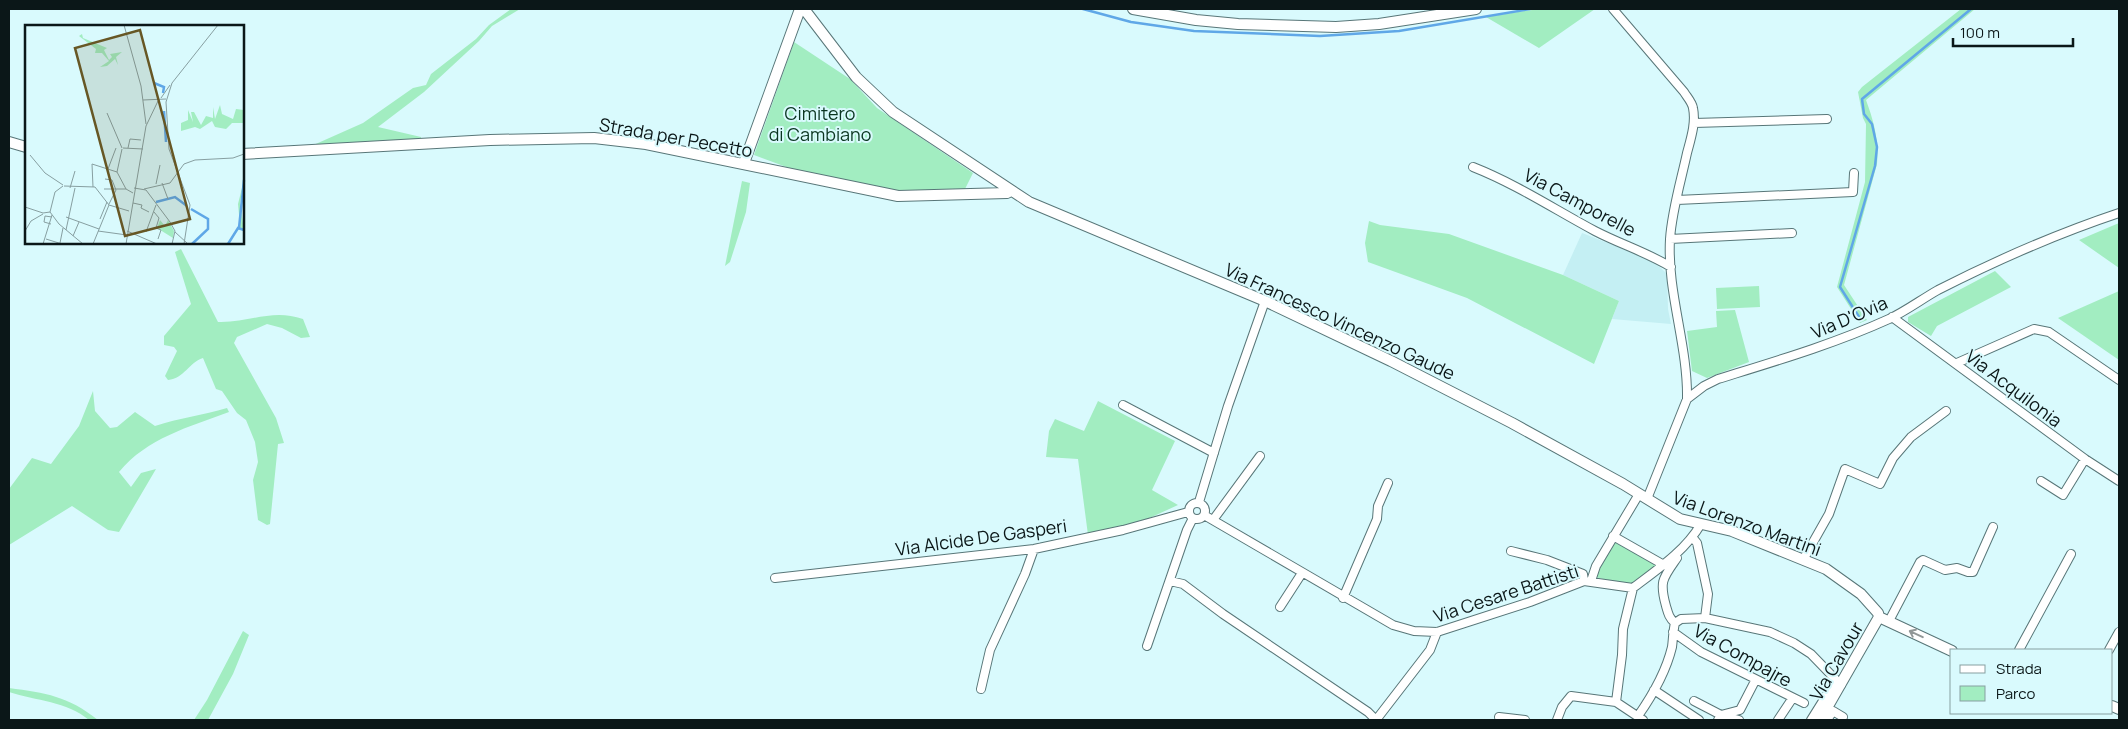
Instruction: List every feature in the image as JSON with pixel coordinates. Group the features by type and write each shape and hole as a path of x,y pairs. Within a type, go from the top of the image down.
{"street":[{"path":"744,163 800,9"},
{"name":"Via Francesco Vincenzo Gaude","path":"804,9 856,77 882,103 914,127 1029,202 1265,301 1462,397 1578,459 1643,497"},
{"path":"1133,9 1196,20 1336,27 1379,24 1476,9"},
{"path":"1511,551 1547,560 1583,574 1587,581 1613,536 1643,497 1688,398 1688,376 1678,327 1670,239 1694,123 1693,106 1684,92 1612,9"},
{"path":"1694,123 1827,119"},
{"name":"Strada per Pecetto","path":"244,154 490,140 594,138 646,144 898,196 1005,194 1011,191"},
{"path":"9,142 25,148"},
{"path":"9,149 25,148"},
{"name":"Via Camporelle","path":"1473,167 1512,184 1597,232 1650,254 1671,266"},
{"path":"1677,200 1853,192 1854,173"},
{"name":"Via D'Ovia","path":"1688,398 1704,386 1718,379 1825,345 1892,317 1938,290 2047,240 2119,213"},
{"path":"1670,239 1792,233"},
{"path":"1198,502 1228,406 1265,301"},
{"name":"Via Acquilonia","path":"1892,317 1957,363 2085,460 2119,481"},
{"path":"1957,363 2034,329 2049,332 2119,380"},
{"path":"1123,405 1214,453"},
{"path":"1802,560 1828,514 1845,469 1880,484 1893,458 1911,437 1946,411"},
{"path":"1213,520 1260,456"},
{"path":"2041,481 2063,495 2085,460"},
{"path":"1344,598 1378,520 1378,506 1388,483"},
{"name":"Via Lorenzo Martini","path":"1643,497 1680,519 1732,531 1826,570 1846,582 1884,619"},
{"path":"1147,646 1170,581 1192,504 1198,502"},
{"path":"1190,515 1200,519 1204,515 1204,507 1198,502"},
{"name":"Via Alcide De Gasperi","path":"775,578 1034,549 1190,515"},
{"name":"Via Cesare Battisti","path":"1204,515 1344,598 1393,625 1414,631 1437,632 1530,602 1587,581 1633,588"},
{"path":"1616,702 1622,655 1622,629 1633,588 1679,552 1693,538 1702,524"},
{"path":"1950,650 1884,619 1923,560 1945,570 1957,568 1973,572 1993,526"},
{"path":"1613,536 1664,565"},
{"path":"1693,538 1697,543 1708,594 1705,618"},
{"path":"982,689 990,650 1034,549"},
{"path":"1675,623 1669,617 1662,584 1666,573 1679,552"},
{"path":"2020,649 2071,554"},
{"path":"1280,607 1302,573"},
{"path":"1170,581 1183,584 1223,614 1368,712 1376,720 1430,650 1437,632"},
{"path":"1557,720 1562,707 1571,696 1616,702 1641,718 1672,646 1675,623 1682,619 1705,618 1770,632 1794,643 1811,654 1839,682 1818,716 1811,720"},
{"name":"Via Cavour","path":"1818,716 1831,709 1839,682 1884,619"},
{"name":"Via Compajre","path":"1673,632 1701,652 1804,704 1818,716"},
{"path":"2110,649 2119,632"},
{"path":"1720,718 1740,710 1755,680"},
{"path":"1654,690 1699,720"},
{"path":"1778,720 1792,698"},
{"path":"1694,701 1720,718 1739,720"},
{"path":"1827,720 1831,709 1844,719"},
{"path":"1499,717 1525,720"}],"shaded area":[{"path":"1582,233 1644,257 1667,274 1668,309 1671,324 1612,319 1619,301 1563,275"}],"green space":[{"path":"511,9 520,9 492,26 479,41 424,92 378,127 421,137 421,140 309,147 363,123 413,88 426,85 431,74"},
{"path":"1538,9 1595,9 1539,48 1486,17"},
{"path":"1961,9 1975,9 1866,100 1875,131 1877,164 1844,285 1867,320 1860,323 1837,287 1865,182 1866,124 1858,92"},
{"name":"Cimitero di Cambiano","path":"794,42 850,79 877,108 973,173 964,191 906,193 808,175 754,155"},
{"path":"742,181 750,183 746,212 730,262 725,266"},
{"path":"1369,221 1380,225 1449,234 1563,275 1619,301 1594,364 1467,298 1368,262 1365,243"},
{"path":"2119,223 2119,268 2079,240"},
{"path":"181,249 218,322 271,315 292,316 303,319 310,337 301,338 282,328 267,324 237,337 234,343 276,418 284,443 278,444 270,524 267,525 258,520 253,480 258,462 255,442 246,420 237,413 222,391 216,389 203,358 174,379 168,380 165,376 177,351 174,347 164,345 164,336 191,304 175,252"},
{"path":"1995,271 2011,287 1937,326 1931,336 1908,322 1908,317"},
{"path":"1759,286 1760,307 1717,309 1716,288"},
{"path":"2119,291 2119,360 2058,318"},
{"path":"1735,310 1749,362 1707,378 1692,371 1687,331 1717,327 1716,311"},
{"path":"93,391 95,411 110,428 117,427 135,412 155,426 227,408 229,412 156,442 142,450 119,472 131,487 141,473 156,469 119,532 108,530 72,506 9,545 9,489 32,458 51,464 79,426"},
{"path":"1098,401 1175,441 1152,490 1178,505 1143,521 1088,535 1078,459 1046,457 1049,431 1055,419 1084,431"},
{"path":"1614,538 1660,563 1632,585 1594,577"},
{"path":"243,631 249,635 233,674 208,720 194,720 207,700"},
{"path":"9,688 56,697 77,706 98,720 89,720 61,705 9,692"}],"waterway":[{"path":"1083,9 1131,22 1194,31 1320,36 1399,31 1530,9"},
{"path":"1861,320 1840,287 1875,166 1877,147 1872,124 1864,114 1862,99 1971,9"}]}
